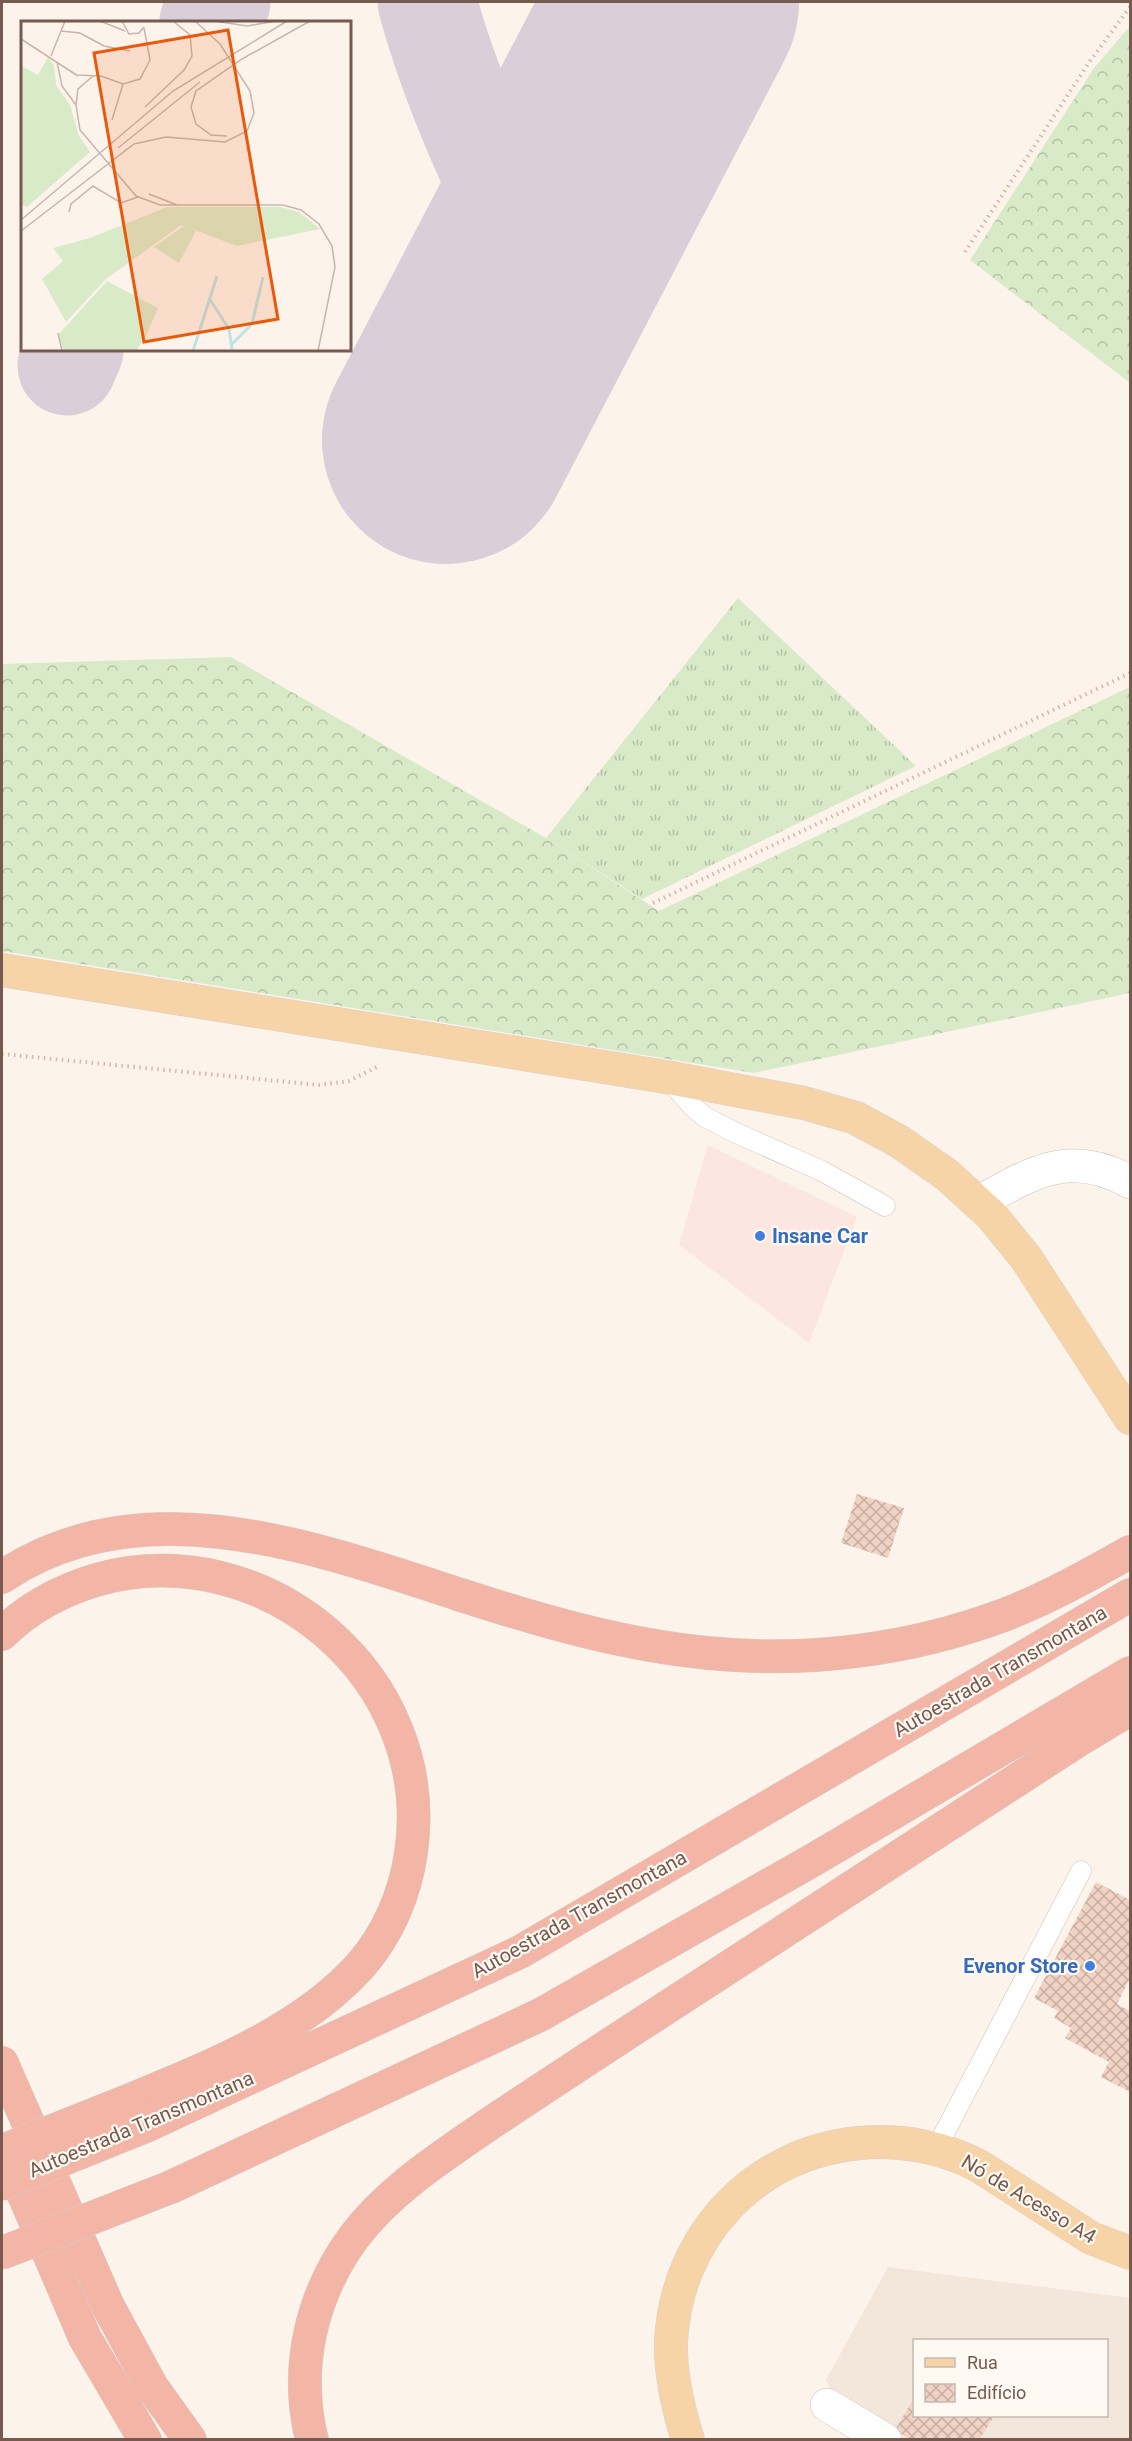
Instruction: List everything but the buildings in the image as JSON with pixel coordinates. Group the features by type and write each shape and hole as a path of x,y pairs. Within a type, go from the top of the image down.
{"highway":[{"path":"2,1577 45,1553 75,1542 111,1533 144,1529 203,1531 275,1540 617,1639 707,1653 794,1657 885,1648 969,1627 1049,1595 1131,1552"},
{"path":"2,1634 32,1608 84,1584 116,1574 173,1571 199,1573 233,1581 286,1603 316,1622 342,1645 363,1669 379,1694 391,1717 406,1759 414,1807 409,1863 399,1900 382,1936 372,1950 326,2000 141,2112 2,2151"},
{"name":"Autoestrada Transmontana","path":"2,2184 141,2112 520,1952 1131,1595"},
{"path":"2,2253 171,2187 540,2015 813,1860 1131,1673"},
{"path":"312,2439 306,2408 306,2362 308,2338 320,2295 353,2239 367,2221 400,2189 436,2161 533,2095 1077,1741 1131,1709"},
{"path":"2,2062 108,2306 152,2387 190,2439"},
{"path":"2,2144 85,2337 145,2439"}],"main road":[{"path":"2,970 666,1077 804,1103 856,1119 900,1142 947,1175 991,1215 1026,1257 1131,1418"},
{"name":"Nó de Acesso A4","path":"688,2439 674,2384 671,2360 672,2326 688,2267 708,2230 733,2199 767,2174 829,2147 870,2142 936,2149 964,2158 1091,2238 1131,2253"}],"street":[{"path":"978,1203 1029,1175 1065,1166 1085,1166 1105,1170 1131,1182"},
{"path":"827,2405 885,2439"}],"lane":[{"path":"666,1077 705,1117 822,1171 885,1206"},
{"path":"936,2149 1081,1871"}],"path":[{"path":"965,252 1090,60 1113,27 1131,7"},
{"path":"653,903 1131,673"},
{"path":"2,1054 330,1084 349,1081 377,1067 414,1036"}],"shaded area":[{"path":"708,1145 857,1217 809,1343 679,1245"},
{"path":"888,2267 1130,2298 1130,2439 858,2439 826,2380"}],"green space":[{"path":"1130,26 1130,383 970,260 1094,68"},
{"path":"738,598 916,766 642,899 546,838"},
{"path":"231,657 546,838 659,911 1130,687 1130,993 754,1073 2,951 2,664"}],"taxiway":[{"path":"210,21 221,2"},
{"path":"427,2 461,104 536,268"},
{"path":"67,366 74,351"}],"runway":[{"path":"446,440 675,2"}],"place":[{"name":"Insane Car","path":"760,1236"},
{"name":"Evenor Store","path":"1090,1966"}]}
